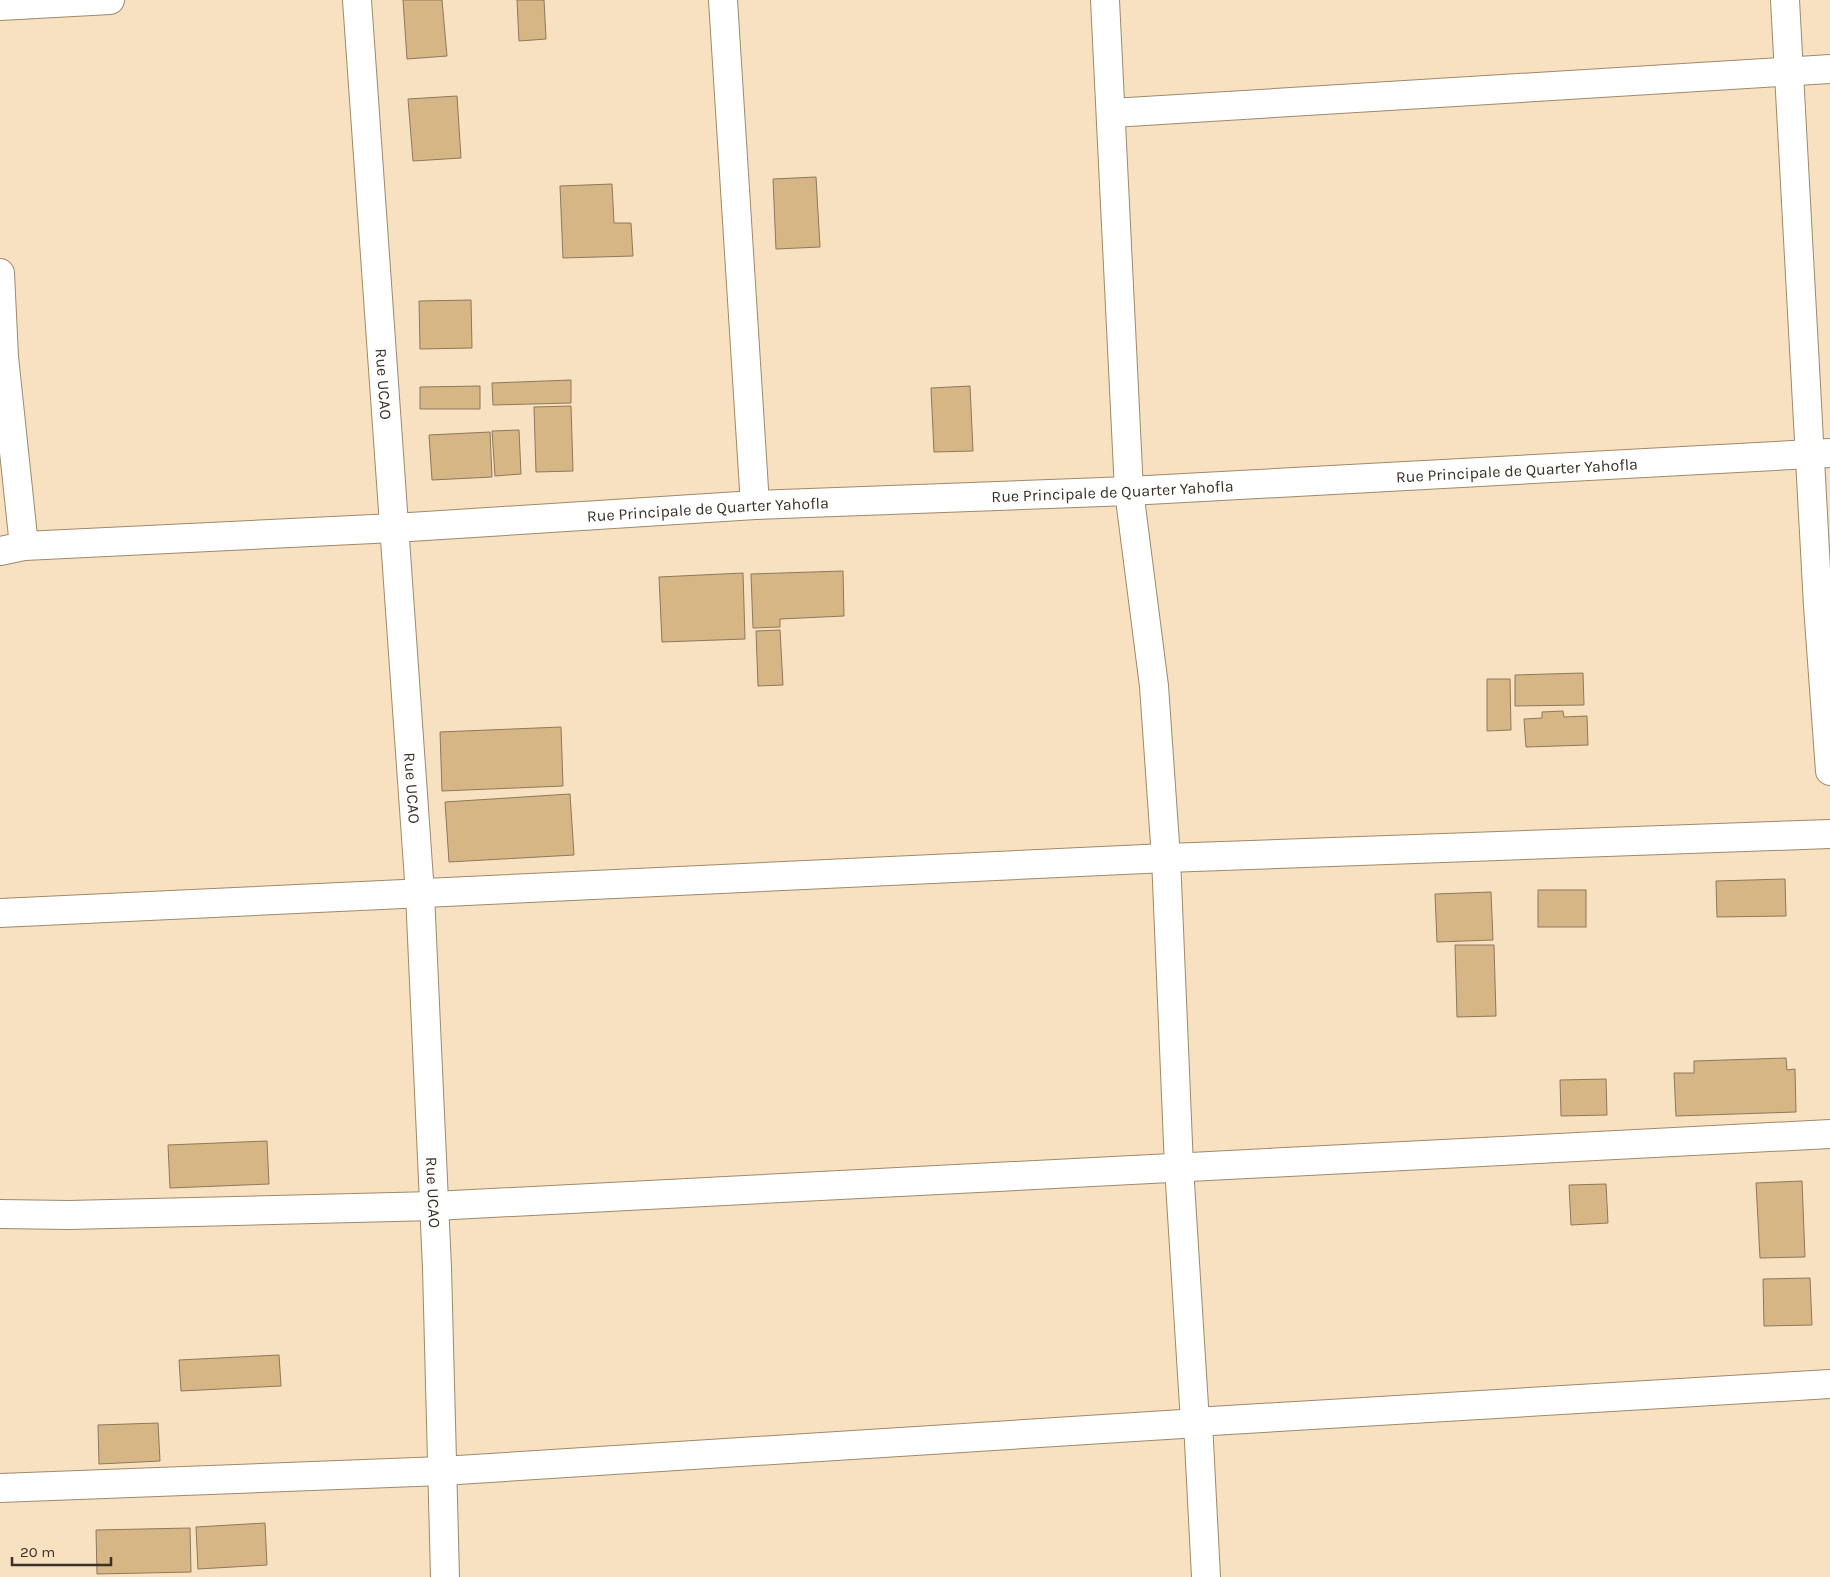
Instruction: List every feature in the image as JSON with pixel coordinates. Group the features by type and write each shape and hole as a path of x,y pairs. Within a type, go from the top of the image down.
{"street":[{"path":"0,6 110,0"},
{"name":"Rue UCAO","path":"357,0 420,894 440,1346 445,1577"},
{"path":"723,0 755,505"},
{"path":"1105,0 1129,491 1154,686 1166,858 1179,1167 1206,1577"},
{"path":"1785,0 1820,453 1830,771"},
{"path":"1112,113 1830,69"},
{"path":"0,273 12,549"},
{"name":"Rue Principale de Quarter Yahofla","path":"12,549 394,528 755,505 1129,491 1820,453"},
{"path":"0,913 1166,858 1830,834"},
{"path":"0,1214 69,1215 434,1206 1830,1134"},
{"path":"0,1488 442,1471 1197,1422 1830,1384"}],"building":[{"path":"403,0 442,0 447,56 407,59"},
{"path":"517,0 544,0 546,39 519,41"},
{"path":"457,96 461,158 413,161 408,99"},
{"path":"816,177 820,247 776,249 773,179"},
{"path":"612,184 614,223 631,223 633,256 563,258 560,186"},
{"path":"471,300 472,348 420,349 419,301"},
{"path":"571,380 571,403 493,405 492,383"},
{"path":"480,386 480,409 420,409 420,387"},
{"path":"970,386 973,451 934,452 931,388"},
{"path":"571,406 573,471 536,472 534,407"},
{"path":"519,430 521,474 495,476 492,431"},
{"path":"490,432 492,477 432,480 429,435"},
{"path":"843,571 844,616 780,619 780,627 753,628 751,574"},
{"path":"743,573 745,639 662,642 659,577"},
{"path":"780,630 783,685 758,686 756,631"},
{"path":"1583,673 1584,705 1515,706 1515,675"},
{"path":"1487,679 1510,679 1511,730 1487,731"},
{"path":"1563,711 1564,717 1587,716 1588,745 1526,747 1524,719 1542,718 1542,712"},
{"path":"561,727 563,786 442,791 440,732"},
{"path":"570,794 574,855 449,862 445,802"},
{"path":"1785,879 1786,916 1717,917 1716,881"},
{"path":"1538,890 1586,890 1586,927 1538,927"},
{"path":"1491,892 1493,940 1437,942 1435,894"},
{"path":"1455,945 1494,945 1496,1016 1457,1017"},
{"path":"1786,1058 1787,1070 1795,1069 1796,1112 1676,1116 1674,1073 1694,1073 1694,1061"},
{"path":"1606,1079 1607,1115 1561,1116 1560,1080"},
{"path":"267,1141 269,1184 170,1188 168,1145"},
{"path":"1802,1181 1805,1257 1760,1258 1756,1183"},
{"path":"1606,1184 1608,1223 1571,1225 1569,1185"},
{"path":"1810,1278 1812,1325 1764,1326 1763,1279"},
{"path":"279,1355 281,1386 181,1391 179,1360"},
{"path":"158,1423 160,1461 99,1464 98,1425"},
{"path":"265,1523 267,1565 198,1569 196,1527"},
{"path":"190,1528 191,1572 97,1574 96,1530"}]}
